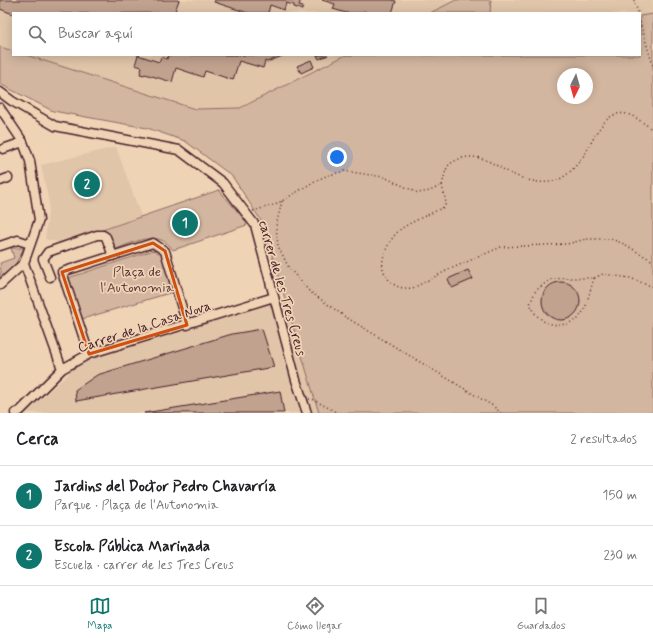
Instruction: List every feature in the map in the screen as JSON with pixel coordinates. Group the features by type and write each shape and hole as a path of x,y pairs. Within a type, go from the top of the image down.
{"street":[{"name":"carrer de les Tres Creus","path":"0,92 12,101 55,126 179,150 223,183 255,225 306,413"},
{"path":"0,108 23,142 30,161 39,220 24,263 0,285"},
{"path":"3,148 23,142"},
{"path":"50,277 43,259 48,252 97,235 103,235 106,237 113,256"},
{"path":"0,245 18,240 30,244"},
{"path":"89,354 62,272 153,243 165,252 186,325"},
{"path":"24,263 62,368"},
{"name":"Carrer de la Casa Nova","path":"15,413 20,411 62,368 89,354 274,297"}],"path":[{"path":"634,0 638,12"},
{"path":"641,25 653,66"},
{"path":"653,131 651,128 632,116 618,114 610,117 602,125 575,167 564,178 553,182 542,182 525,178 510,173 490,161 473,156 458,159 448,165 442,185 446,203 444,207 401,229 384,252 383,268 388,278 396,286 407,289 413,288 448,270 501,247 567,244 586,238 611,239 624,244 653,261"},
{"path":"245,212 264,208 282,201 315,181 344,171 373,174 384,177 418,193 430,191 442,185"},
{"path":"282,201 276,226 278,246 289,268 309,291 344,316 493,406 501,413"},
{"path":"594,278 585,309 578,319 567,324 557,325 546,323 536,315 530,304 535,292 540,287 550,280 563,278 594,278 603,274 630,278 653,287"},
{"path":"303,402 312,399 338,413"}],"highlighted area":[{"path":"153,243 165,251 187,325 89,354 62,272"}],"shaded area":[{"path":"0,0 456,0 432,12 12,12 12,51 0,47"},
{"path":"491,0 653,0 653,14 641,16 641,12 490,12"},
{"path":"29,56 344,56 240,108 195,109"},
{"path":"116,147 141,216 61,243 45,239 49,203 41,165"},
{"path":"285,299 319,413 26,413 82,361"}],"green space":[{"path":"456,0 491,0 490,12 432,12"},
{"path":"653,14 653,413 319,413 262,222 232,176 185,141 147,128 53,111 0,84 0,47 12,51 12,56 29,56 195,109 240,108 344,56 641,56 641,16"},
{"path":"219,190 245,220 247,225 173,250 167,243 160,239 152,238 144,239 111,251 102,230"},
{"path":"11,248 24,248 15,265 0,278 0,263 14,258"},
{"name":"Plaça de l'Autonomia","path":"154,250 161,253 173,292 82,319 68,278"}],"building":[{"path":"0,0 179,0 175,11 178,12 12,12 12,14 0,9"},
{"path":"215,0 301,0 299,5 303,6 302,10 294,7 294,5 286,3 284,10 270,5 268,12 245,12 214,2"},
{"path":"322,0 396,1 392,12 343,12 333,9 335,4"},
{"path":"138,56 159,62 161,57 167,59 168,56 282,56 267,62 265,61 263,68 239,61 233,80 205,71 203,77 176,68 172,82 145,74 140,74 142,67 135,65"},
{"path":"318,56 326,56 319,59"},
{"path":"311,60 314,67 301,73 297,66"},
{"path":"468,270 473,279 452,288 448,279"},
{"path":"557,282 565,282 575,287 579,294 579,308 575,315 565,320 557,320 547,315 545,312 542,305 542,297 547,287 550,285"},
{"path":"262,329 274,367 76,401 75,390 97,375 232,334"},
{"path":"280,391 284,413 144,413"}],"place":[{"name":"Escola Pública Marinada","path":"87,184"},
{"name":"Jardins del Doctor Pedro Chavarría","path":"185,223"}]}
